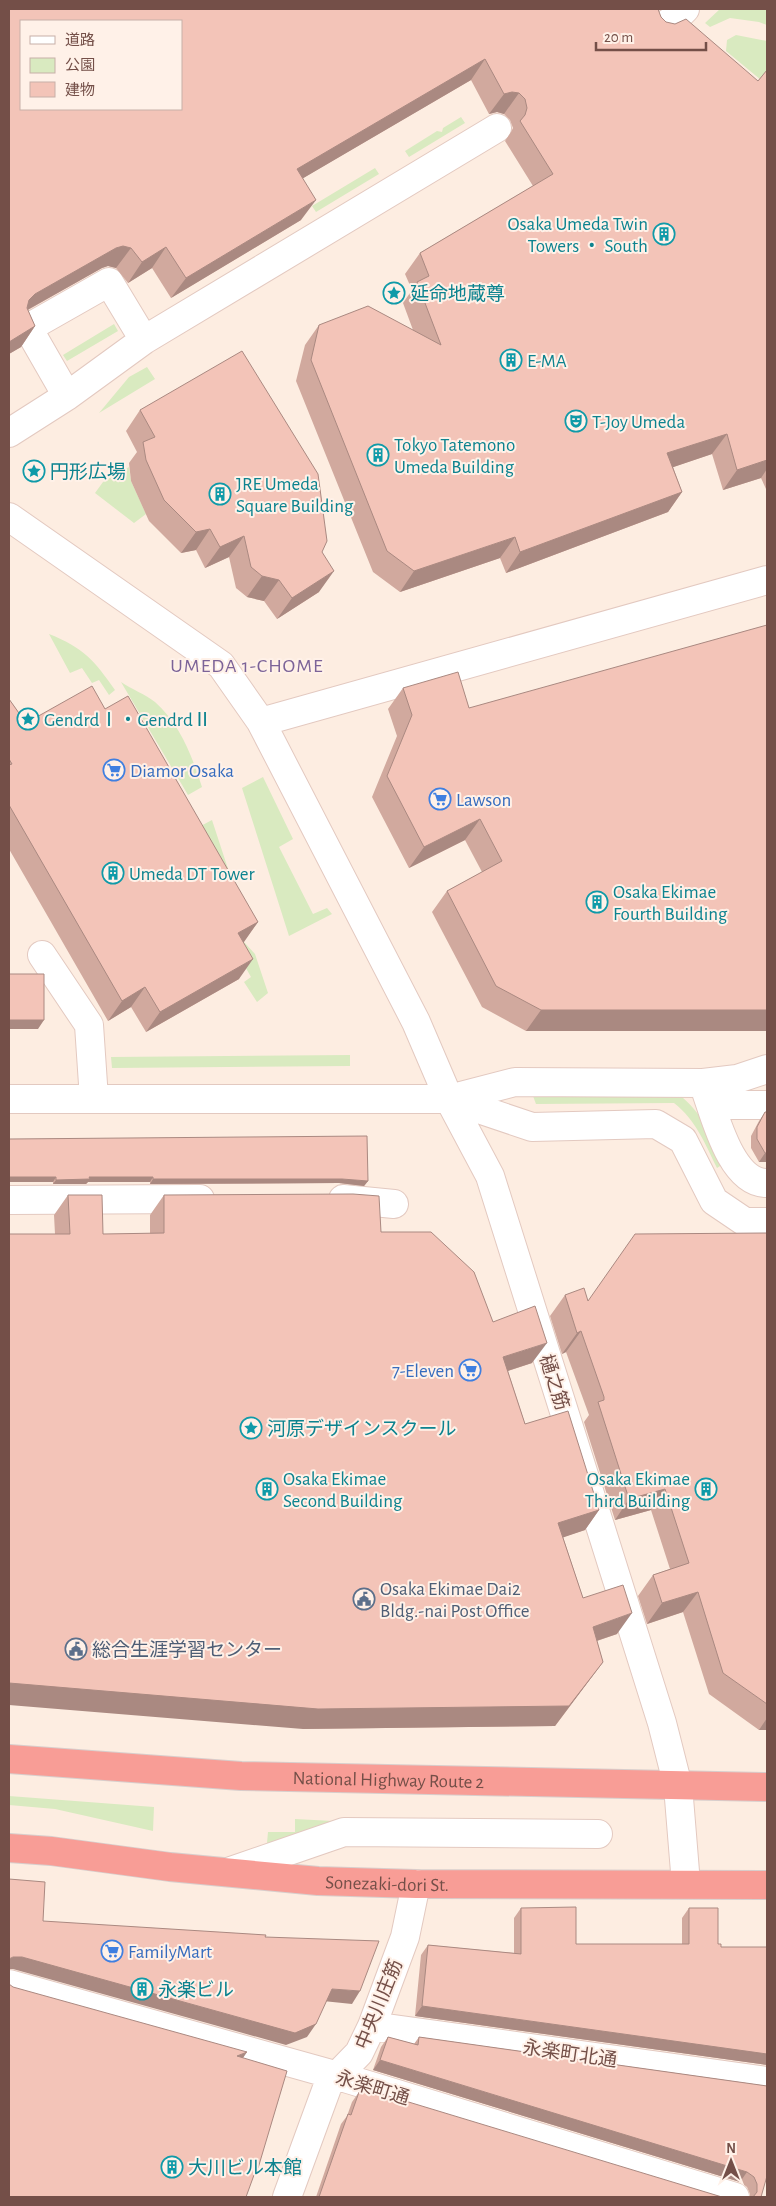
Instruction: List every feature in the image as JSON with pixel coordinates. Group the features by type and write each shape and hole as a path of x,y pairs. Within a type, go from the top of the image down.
{"highway":[{"name":"National Highway Route 2","path":"9,1759 241,1776 767,1787"},
{"name":"Sonezaki-dori St.","path":"9,1848 51,1851 170,1867 318,1880 416,1884 767,1885"}],"street":[{"path":"659,29 685,9"},
{"path":"9,433 67,396 144,340 497,128"},
{"path":"67,396 28,328 109,282 144,340"},
{"name":"樋之筋","path":"9,517 221,665 261,722 416,1022 449,1099 490,1176 652,1690 678,1786 686,1884"},
{"path":"261,722 767,580"},
{"path":"42,955 89,1025 94,1099"},
{"path":"9,1099 449,1099 515,1082 703,1083 737,1079 767,1069"},
{"path":"703,1083 731,1105 767,1105"},
{"path":"703,1083 731,1157 744,1176 760,1184 767,1183"},
{"path":"449,1099 532,1127 656,1124 683,1140 714,1201 745,1222 767,1222"},
{"path":"9,1200 226,1199"},
{"path":"320,1199 394,1204"},
{"path":"231,1871 344,1832 598,1834"},
{"name":"中央川庄筋","path":"287,2197 328,2085 359,2053 372,2026 405,1937 416,1884"},
{"name":"永楽町通","path":"9,1984 338,2076 734,2197"},
{"name":"永楽町北通","path":"372,2026 767,2081"}],"green space":[{"path":"720,9 767,9 767,25 730,18 710,27 705,23"},
{"path":"736,35 767,41 767,85 726,51 727,40"},
{"path":"461,117 465,123 409,157 405,151 437,131 442,132 443,128"},
{"path":"375,168 379,174 316,212 312,206"},
{"path":"114,324 118,331 67,361 63,355"},
{"path":"147,367 155,379 99,413 129,377"},
{"path":"129,467 131,481 146,514 134,523 95,493 103,482"},
{"path":"49,634 80,650 101,671 115,690 109,695 99,680 92,683 82,668 70,673"},
{"path":"121,682 155,702 171,720 184,741 202,787 188,795"},
{"path":"263,777 293,839 279,847 313,914 327,908 332,914 289,936 242,788"},
{"path":"212,820 232,881 197,828"},
{"path":"244,942 255,954 268,993 257,1002 244,982 251,977 238,954 224,953"},
{"path":"350,1055 350,1066 112,1068 111,1057"},
{"path":"678,1094 694,1109 711,1134 725,1163 717,1168 694,1125 674,1103 536,1104 533,1096"},
{"path":"9,1796 154,1807 153,1831 55,1809 9,1805"},
{"path":"295,1819 333,1821 331,1826 283,1843 267,1843 268,1832 295,1832"}],"building":[{"name":"Osaka Umeda Twin Towers ・ South","path":"9,9 658,9 661,17 666,22 675,24 686,19 758,81 767,70 767,460 737,470 727,434 667,453 682,492 520,552 515,537 414,571 387,551 311,360 319,325 368,306 441,345 417,282 429,276 420,253 553,174 520,121 525,115 527,108 525,99 519,93 504,94 485,59 297,169 316,200 186,278 166,247 142,262 131,248 123,246 116,248 35,294 29,300 27,308 35,326 9,342"},
{"name":"JRE Umeda Square Building","path":"242,351 318,474 327,541 322,552 334,571 292,598 279,580 262,576 251,567 244,536 220,547 210,529 196,532 164,500 146,460 143,442 155,437 140,410"},
{"name":"Osaka Ekimae Fourth Building","path":"767,625 767,1010 541,1010 496,986 447,891 502,861 480,819 424,847 387,776 412,715 403,688 458,672 469,708"},
{"name":"Umeda DT Tower","path":"92,686 105,709 128,696 258,922 238,933 253,959 160,1012 145,987 122,1001 9,805 9,765 12,764 9,759 9,699 26,723"},
{"path":"9,974 44,974 44,1020 9,1020"},
{"path":"765,1112 767,1112 767,1153 765,1153 757,1139 757,1127"},
{"path":"367,1136 368,1181 342,1179 153,1179 153,1177 89,1177 90,1179 56,1180 56,1177 9,1177 9,1139"},
{"name":"Osaka Ekimae Second Building","path":"353,1194 379,1196 381,1232 431,1232 474,1272 493,1322 535,1306 547,1343 503,1357 525,1424 568,1411 599,1510 558,1523 583,1598 623,1585 632,1613 593,1627 603,1662 569,1706 318,1709 9,1683 9,1234 70,1234 68,1195 102,1195 103,1234 164,1233 164,1195"},
{"name":"Osaka Ekimae Third Building","path":"767,1233 767,1704 723,1673 698,1592 662,1603 653,1575 689,1563 665,1489 629,1499 598,1402 604,1400 604,1397 581,1331 577,1333 565,1295 584,1288 588,1301 635,1234"},
{"path":"9,1879 45,1882 43,1921 266,1935 265,1937 379,1941 360,1991 332,1989 316,2024 295,2033 22,1957 9,1959"},
{"path":"576,1907 576,1944 689,1944 689,1908 718,1908 718,1944 721,1944 721,1947 767,1947 767,2054 422,2006 428,1945 521,1954 521,1908"},
{"path":"9,1984 13,1987 247,2052 237,2056 287,2071 256,2175 254,2175 246,2197 9,2197"},
{"path":"388,2037 418,2045 419,2037 767,2086 767,2176 761,2197 753,2197 757,2192 757,2184 754,2177 747,2172 380,2060"},
{"path":"369,2090 722,2197 319,2197 348,2114 351,2115 359,2092"}],"place":[{"name":"Osaka Umeda Twin Towers ・ South","path":"664,234"},
{"name":"延命地蔵尊","path":"394,293"},
{"name":"E-MA","path":"511,360"},
{"name":"T-Joy Umeda","path":"576,421"},
{"name":"Tokyo Tatemono Umeda Building","path":"378,455"},
{"name":"円形広場","path":"34,471"},
{"name":"JRE Umeda Square Building","path":"220,494"},
{"name":"GendrdⅠ・GendrdⅡ","path":"28,719"},
{"name":"Diamor Osaka","path":"114,770"},
{"name":"Lawson","path":"440,799"},
{"name":"Umeda DT Tower","path":"113,873"},
{"name":"Osaka Ekimae Fourth Building","path":"597,902"},
{"name":"7-Eleven","path":"470,1370"},
{"name":"河原デザインスクール","path":"251,1428"},
{"name":"Osaka Ekimae Second Building","path":"267,1489"},
{"name":"Osaka Ekimae Third Building","path":"706,1489"},
{"name":"Osaka Ekimae Dai2 Bldg.-nai Post Office","path":"364,1599"},
{"name":"総合生涯学習センター","path":"76,1649"},
{"name":"FamilyMart","path":"112,1951"},
{"name":"永楽ビル","path":"142,1989"},
{"name":"大川ビル本館","path":"172,2167"}],"district":[{"name":"UMEDA 1-CHOME","path":"247,665"}]}
